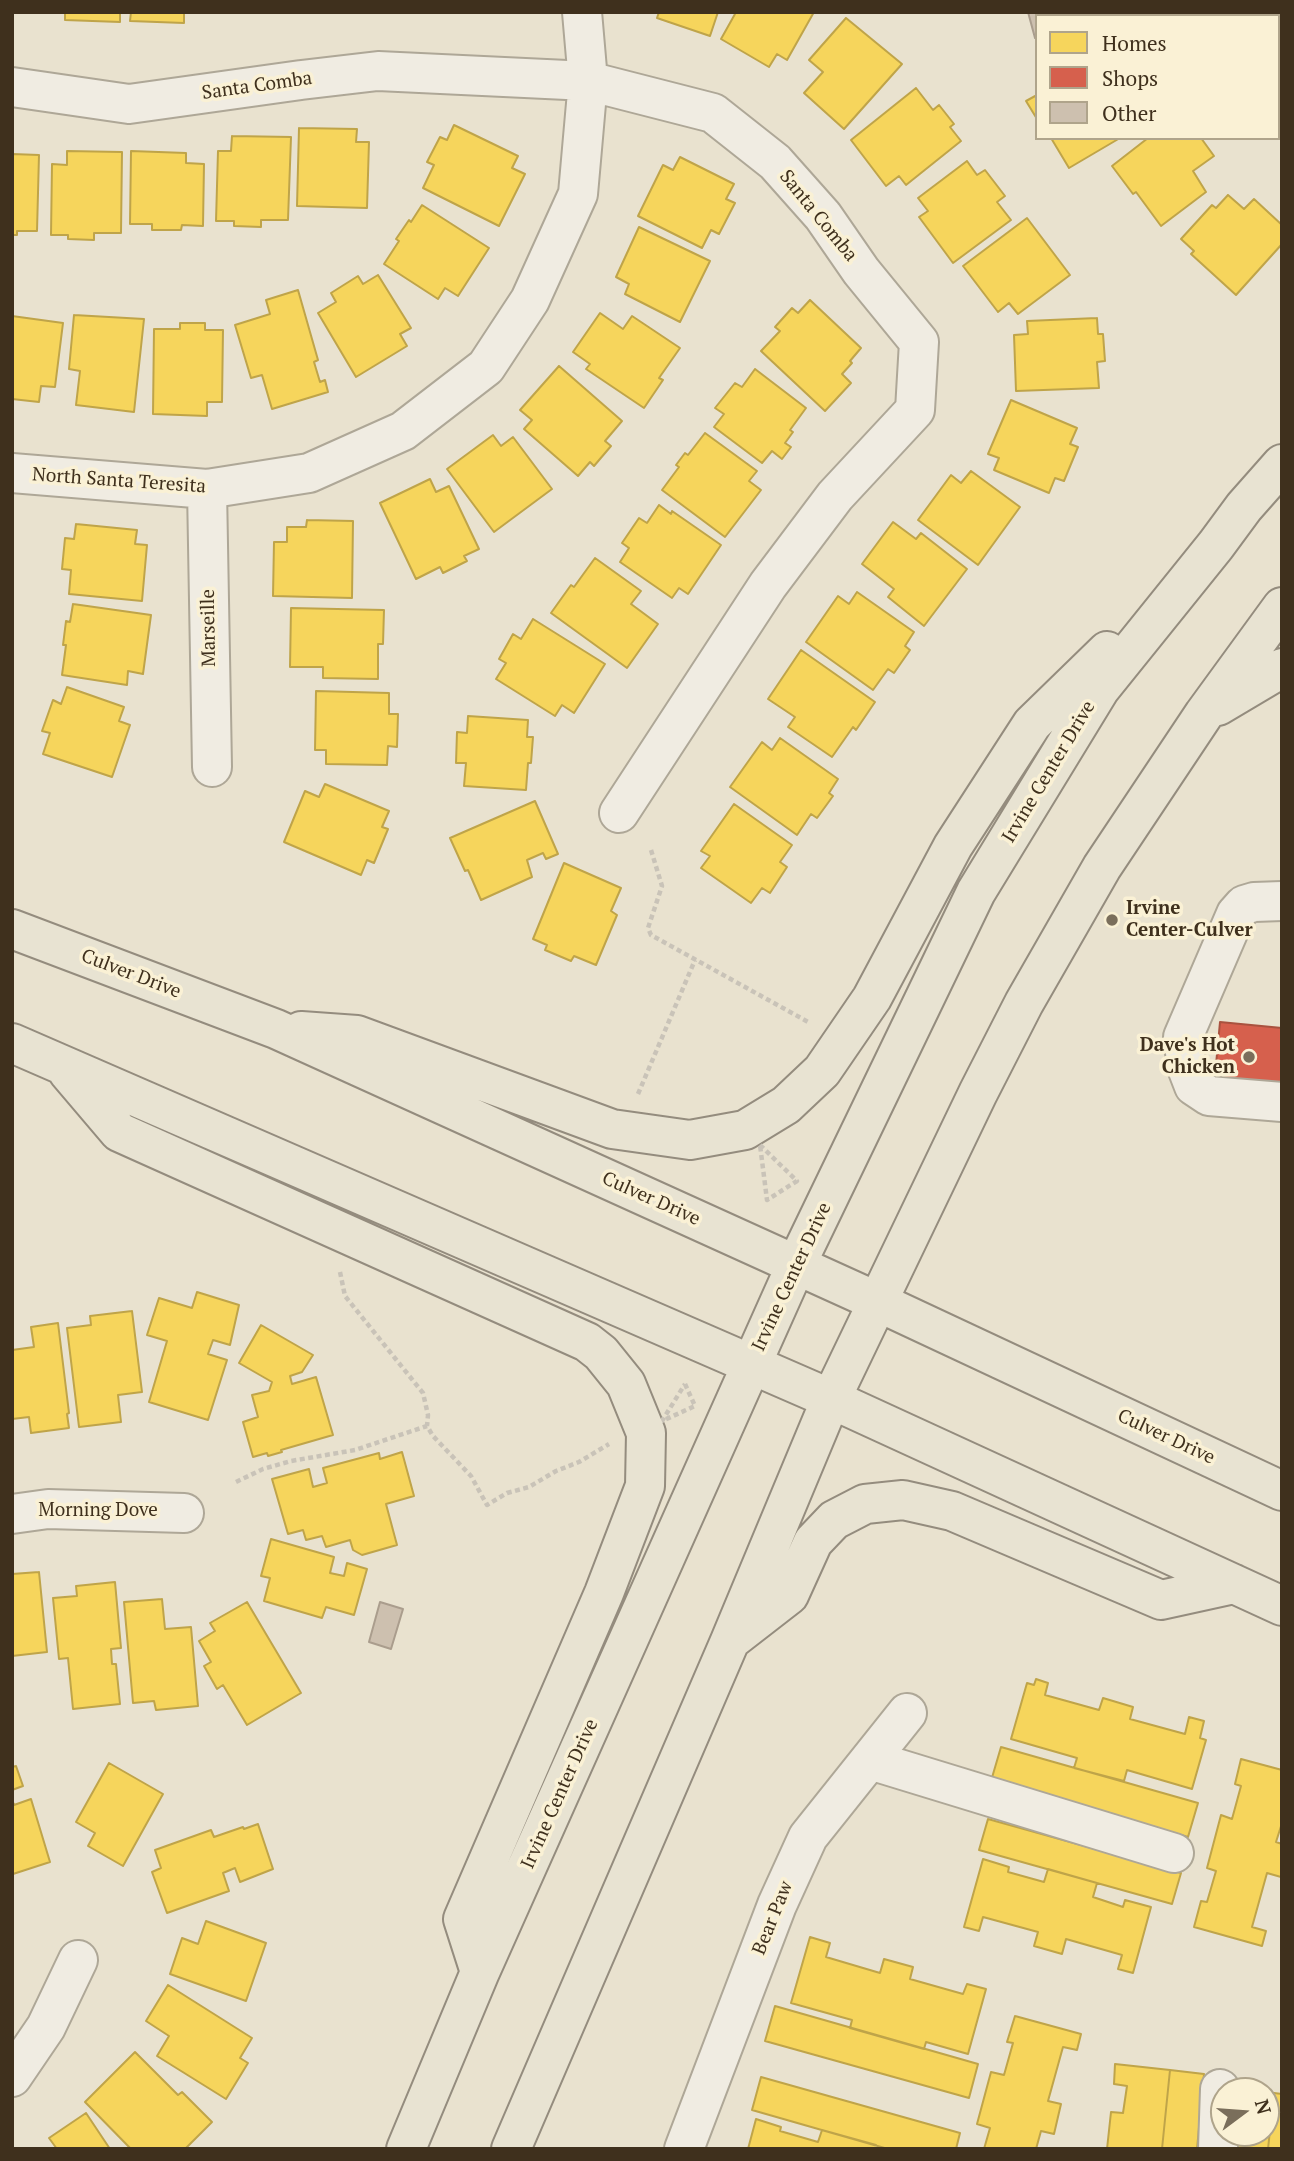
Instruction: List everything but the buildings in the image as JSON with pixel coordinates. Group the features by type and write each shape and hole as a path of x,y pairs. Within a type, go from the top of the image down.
{"main road":[{"name":"Irvine Center Drive","path":"406,2149 480,1972 796,1265 976,892 1100,689 1244,507 1282,464"},
{"path":"276,1029 358,1035 611,1129 690,1139 745,1130 786,1105 822,1071 872,998 953,846 1032,724 1216,544"},
{"path":"511,2149 831,1399 978,1093 1037,980 1102,867 1204,714 1282,607"},
{"path":"1204,714 1282,668"},
{"name":"Culver Drive","path":"12,929 276,1029 878,1302 1282,1491"},
{"path":"12,1043 831,1399 1282,1606"},
{"path":"62,1065 119,1132 587,1342 601,1353 626,1384 646,1433 645,1486 604,1593 463,1919 480,1972"},
{"path":"730,1641 789,1595 813,1542 834,1520 865,1504 903,1500 952,1511 1160,1600 1234,1584"}],"street":[{"name":"North Santa Teresita","path":"12,473 207,489 309,473 403,430 486,367 530,300 578,194 589,81 582,12"},
{"name":"Santa Comba","path":"12,87 129,104 378,71 589,81 713,113 775,162 823,216 861,271 919,342 915,410 835,496 768,585 620,813"},
{"name":"Marseille","path":"207,489 212,767"},
{"path":"1282,901 1254,902 1244,905 1236,914 1183,1037 1187,1068 1194,1086 1209,1096 1282,1102"},
{"name":"Morning Dove","path":"12,1514 48,1509 184,1513"},
{"name":"Bear Paw","path":"684,2149 777,1905 808,1837 908,1713"},
{"path":"870,1760 1174,1853"},
{"path":"12,2077 46,2027 78,1960"}],"path":[{"path":"652,850 662,886 648,928 651,935 820,1029"},
{"path":"638,1094 695,960"},
{"path":"760,1145 797,1181 767,1200 764,1173 760,1145"},
{"path":"340,1270 345,1296 423,1393 428,1415 427,1426 433,1436 471,1476 487,1505 507,1493 529,1487 556,1471 579,1462 603,1449 615,1438"},
{"path":"685,1384 695,1406 662,1421 680,1394 685,1384"},
{"path":"236,1482 263,1469 291,1461 355,1450 427,1426"}],"place":[{"name":"Irvine Center-Culver","path":"1112,920"},
{"name":"Dave's Hot Chicken","path":"1249,1057"}]}
